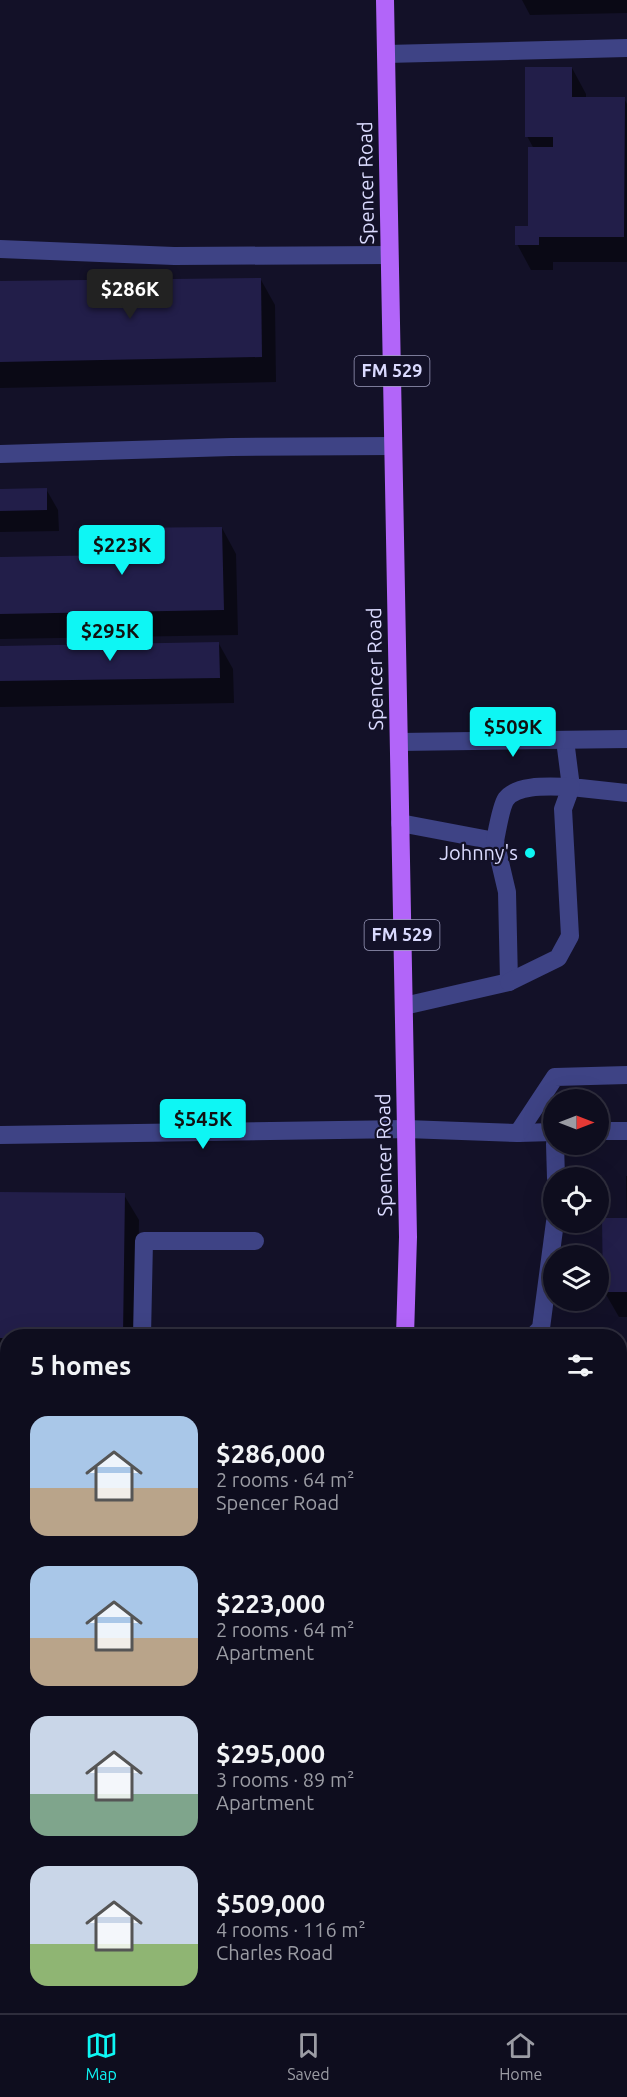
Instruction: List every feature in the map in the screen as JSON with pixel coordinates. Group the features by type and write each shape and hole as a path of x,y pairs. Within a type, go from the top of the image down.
{"main road":[{"name":"Spencer Road","path":"385,0 408,1237 405,1329"}],"street":[{"path":"386,54 627,48"},
{"path":"0,249 174,256 389,255"},
{"path":"0,454 231,447 393,446"},
{"path":"399,742 627,739"},
{"path":"404,1006 509,982 558,958 570,936 564,809 571,787 566,740"},
{"path":"509,982 507,892 495,841 506,799 518,790 544,786 627,793"},
{"path":"400,823 495,841"},
{"path":"518,1133 555,1077 627,1075"},
{"path":"0,1135 406,1129 543,1132"},
{"path":"609,1131 627,1131"},
{"path":"540,1329 554,1233"},
{"path":"142,1329 144,1241 255,1241"}],"building":[{"path":"525,67 572,67 572,97 625,97 624,237 539,237 539,245 515,245 515,226 528,226 528,147 553,147 553,137 525,137"},
{"path":"261,278 262,357 0,362 0,281"},
{"path":"47,488 47,510 0,511 0,489"},
{"path":"222,527 224,610 0,614 0,557 115,555 114,528"},
{"path":"219,642 220,678 0,681 0,646"},
{"path":"0,1192 125,1193 123,1329 0,1329"},
{"path":"609,1218 627,1218 627,1292 609,1292 609,1245 602,1245 602,1233 609,1233"}],"place":[{"name":"Johnny's","path":"530,853"}]}
